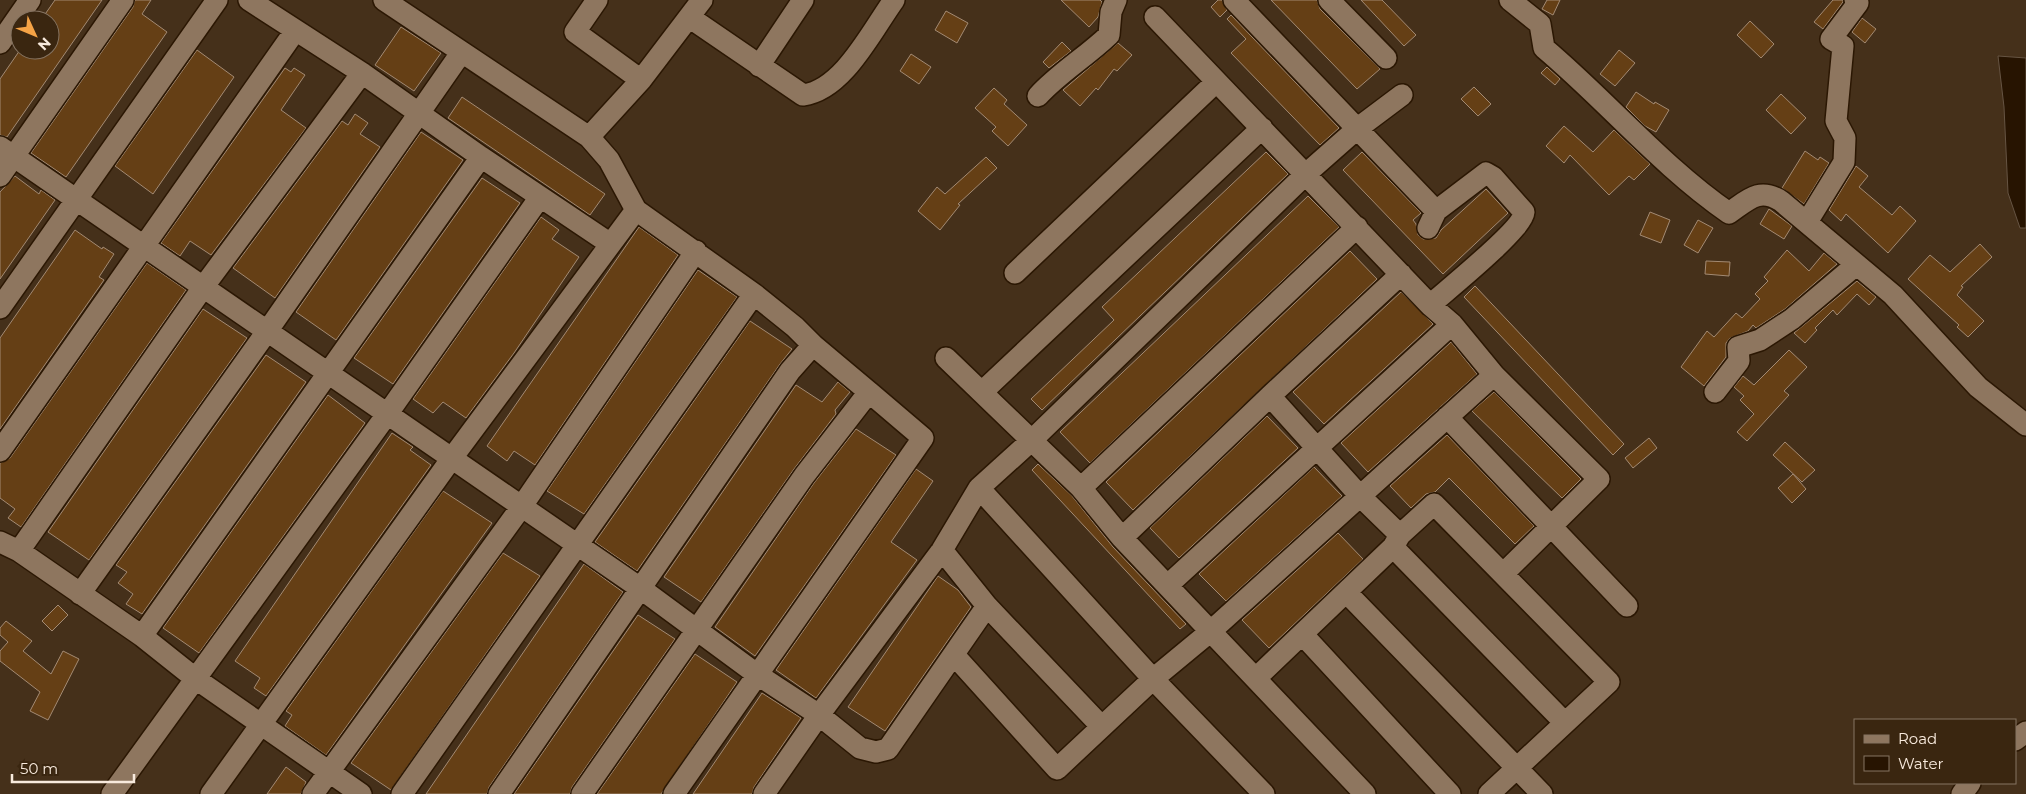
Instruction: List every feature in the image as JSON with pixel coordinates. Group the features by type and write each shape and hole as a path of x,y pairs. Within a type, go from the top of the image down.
{"street":[{"path":"0,43 30,0"},
{"path":"0,176 7,152 123,0"},
{"path":"0,308 74,200 218,0"},
{"path":"249,0 362,73 481,157 610,243"},
{"path":"384,0 588,137 609,160 636,210 754,294 795,327 813,345 922,438 674,794"},
{"path":"597,0 575,32 641,80"},
{"path":"588,137 641,80 702,0"},
{"path":"759,66 803,0"},
{"path":"689,17 803,95 820,92 842,75 894,0"},
{"path":"1038,96 1050,83 1079,62 1109,35 1111,12 1116,0"},
{"path":"1234,0 1358,128 1432,219 1486,173 1493,177 1524,214 1511,233 1430,305"},
{"path":"1329,0 1386,58"},
{"path":"1510,0 1540,24 1544,48 1580,79 1699,192 1729,213 1754,196 1770,194 1807,222 1893,295 1978,387 2026,425"},
{"path":"1807,222 1844,162 1846,138 1836,121 1842,46 1831,39 1858,3 1855,0"},
{"path":"1155,17 1307,174 1430,305 1452,324 1494,375 1599,479 1550,525 1503,574"},
{"path":"0,450 295,31"},
{"path":"80,594 421,114 461,53"},
{"path":"19,551 204,286 362,73"},
{"path":"1015,273 1216,82"},
{"path":"764,794 819,715 942,550 979,488 1032,440 1307,174 1358,128 1402,94"},
{"path":"982,392 1262,128"},
{"path":"7,152 74,200 144,244 640,588 758,675 819,715 860,748 876,752 888,749 986,606"},
{"path":"142,636 327,372 481,157"},
{"path":"112,794 388,413 540,197"},
{"path":"211,794 452,458 636,210"},
{"path":"1081,488 1357,227"},
{"path":"313,794 522,506 696,251"},
{"path":"1715,392 1739,361 1738,347 1760,340 1792,319 1856,265"},
{"path":"1122,538 1270,396 1402,274"},
{"path":"402,794 754,294"},
{"path":"1168,585 1452,324"},
{"path":"499,794 790,371 813,345"},
{"path":"946,358 1081,488 1122,538 1365,794"},
{"path":"954,655 1057,769 1153,679 1211,631 1494,375"},
{"path":"582,794 698,631 804,476 868,392"},
{"path":"1270,396 1360,496 1396,541 1565,723"},
{"path":"1447,417 1627,606"},
{"path":"979,488 1153,679 1264,794"},
{"path":"1256,678 1434,504 1609,682 1489,794"},
{"path":"0,542 19,551 142,636 196,679 361,794"},
{"path":"942,550 986,606 1102,727"},
{"path":"1346,592 1518,767 1542,794"},
{"path":"1302,635 1450,794"}],"water":[{"path":"1998,56 2026,58 2026,228 2020,228 2008,193 2004,107"}],"building":[{"path":"55,0 102,0 7,137 0,135 0,79 13,60 60,60 60,10 48,10"},
{"path":"135,0 151,0 142,14 167,32 66,177 31,153 133,7"},
{"path":"1061,0 1100,0 1102,2 1098,17 1089,27"},
{"path":"1218,0 1222,0 1227,10 1220,17 1211,7"},
{"path":"1271,0 1317,0 1320,9 1380,69 1357,89"},
{"path":"1361,0 1382,0 1416,35 1404,46"},
{"path":"1547,0 1560,0 1553,15 1542,9"},
{"path":"1833,0 1843,0 1843,2 1823,29 1814,22"},
{"path":"946,11 968,23 957,43 935,30"},
{"path":"1231,15 1339,128 1320,145 1231,53 1246,39 1227,19"},
{"path":"1862,18 1876,29 1865,43 1852,32"},
{"path":"1750,21 1774,44 1761,58 1737,35"},
{"path":"401,27 441,53 414,91 375,65"},
{"path":"1062,42 1071,51 1049,68 1043,62"},
{"path":"1118,43 1132,55 1117,71 1114,69 1098,90 1096,88 1080,106 1063,90"},
{"path":"197,50 234,77 153,194 115,166"},
{"path":"1619,50 1635,63 1615,86 1600,74"},
{"path":"911,54 931,67 919,84 900,71"},
{"path":"1547,67 1560,79 1555,85 1541,73"},
{"path":"285,68 291,72 294,68 305,75 281,110 306,128 211,255 190,241 180,256 161,243"},
{"path":"1474,87 1491,104 1478,116 1461,99"},
{"path":"994,88 1007,100 1004,104 1027,125 1008,146 992,131 996,127 975,108"},
{"path":"1636,92 1654,104 1655,102 1669,110 1656,132 1645,126 1626,107"},
{"path":"1781,94 1806,118 1791,134 1766,110"},
{"path":"462,97 605,194 590,215 448,118"},
{"path":"355,114 368,123 360,134 380,147 275,298 233,268 342,121 348,125"},
{"path":"1564,126 1593,152 1614,130 1650,164 1634,180 1629,176 1609,195 1570,155 1564,163 1546,146"},
{"path":"421,132 463,160 336,340 296,312"},
{"path":"1805,151 1818,160 1820,157 1829,163 1804,204 1782,188"},
{"path":"1266,152 1288,174 1042,410 1031,399 1114,320 1102,307"},
{"path":"1362,152 1421,213 1413,220 1416,224 1418,235 1423,239 1436,238 1441,230 1486,189 1508,213 1443,274 1343,170"},
{"path":"986,157 997,168 958,204 960,205 940,230 918,211 937,187 945,194"},
{"path":"1856,166 1868,176 1859,187 1892,215 1900,206 1916,221 1888,253 1846,214 1841,221 1829,210"},
{"path":"15,176 39,194 41,190 55,200 0,279 0,192"},
{"path":"482,178 520,203 393,384 354,358"},
{"path":"1308,196 1339,227 1090,463 1060,432"},
{"path":"1769,209 1792,226 1784,239 1760,224"},
{"path":"1650,212 1670,220 1661,243 1640,235"},
{"path":"541,217 559,230 552,239 579,257 514,353 466,418 443,402 433,413 413,399"},
{"path":"1698,220 1713,228 1698,253 1684,245"},
{"path":"639,227 678,255 535,465 514,451 507,461 487,446"},
{"path":"75,230 102,249 103,247 114,254 99,277 104,280 0,429 0,338"},
{"path":"1980,244 1992,257 1961,286 1963,287 1957,295 1984,321 1968,337 1957,327 1959,325 1908,279 1930,255 1950,272"},
{"path":"1787,250 1809,271 1824,253 1837,264 1785,309 1756,328 1753,325 1748,331 1730,338 1726,343 1726,357 1704,386 1681,367 1707,331 1714,337 1736,313 1742,318 1760,299 1755,294 1768,281 1764,277"},
{"path":"1350,251 1377,279 1133,510 1106,482"},
{"path":"1706,261 1730,262 1729,276 1705,274"},
{"path":"147,263 186,290 21,527 8,518 15,509 0,498 0,463 10,458"},
{"path":"698,270 737,297 584,514 547,491"},
{"path":"1857,281 1876,297 1869,305 1857,294 1837,315 1833,310 1815,328 1817,330 1805,343 1794,333"},
{"path":"1475,286 1624,444 1613,455 1464,297"},
{"path":"1401,292 1433,324 1324,424 1293,392"},
{"path":"203,309 247,338 89,560 48,532"},
{"path":"750,321 792,349 637,571 595,542"},
{"path":"1451,342 1477,374 1368,472 1341,443"},
{"path":"1789,350 1807,367 1784,391 1789,395 1747,441 1737,432 1754,414 1740,400 1744,396 1734,387 1743,376 1754,385"},
{"path":"266,355 306,382 142,614 126,604 133,594 118,583 127,572 116,565"},
{"path":"838,382 850,392 835,410 836,414 794,469 701,602 664,577 796,385 822,402"},
{"path":"1494,392 1581,479 1562,498 1472,411"},
{"path":"328,395 365,423 199,653 163,628"},
{"path":"1267,416 1298,448 1179,558 1150,528"},
{"path":"856,429 896,455 755,656 715,627 814,483"},
{"path":"392,433 413,447 410,450 431,465 266,696 254,688 260,678 235,661"},
{"path":"1447,435 1534,526 1515,544 1449,478 1435,492 1426,494 1411,508 1390,486"},
{"path":"1649,438 1657,448 1633,468 1625,458"},
{"path":"1785,442 1815,470 1802,482 1773,455"},
{"path":"1038,464 1072,496 1113,547 1186,624 1180,629 1032,470"},
{"path":"1314,467 1342,496 1226,601 1199,574"},
{"path":"916,469 933,481 891,542 917,560 816,698 776,670"},
{"path":"1793,474 1806,489 1792,503 1778,488"},
{"path":"443,491 492,523 326,755 285,726 292,715 286,711"},
{"path":"1338,533 1363,559 1269,648 1242,620"},
{"path":"503,553 540,576 391,790 351,763"},
{"path":"584,564 623,592 489,787 487,794 426,794"},
{"path":"938,576 958,590 971,607 885,731 848,707"},
{"path":"58,605 68,615 52,631 42,621"},
{"path":"638,615 675,639 572,787 570,794 514,794"},
{"path":"6,621 32,641 23,651 51,674 63,651 79,659 48,720 30,711 40,692 0,661 0,651 8,642 0,635 0,628"},
{"path":"695,654 737,682 661,794 597,794"},
{"path":"762,693 801,718 754,787 752,794 693,794"},
{"path":"286,767 306,782 301,794 267,794"}]}
